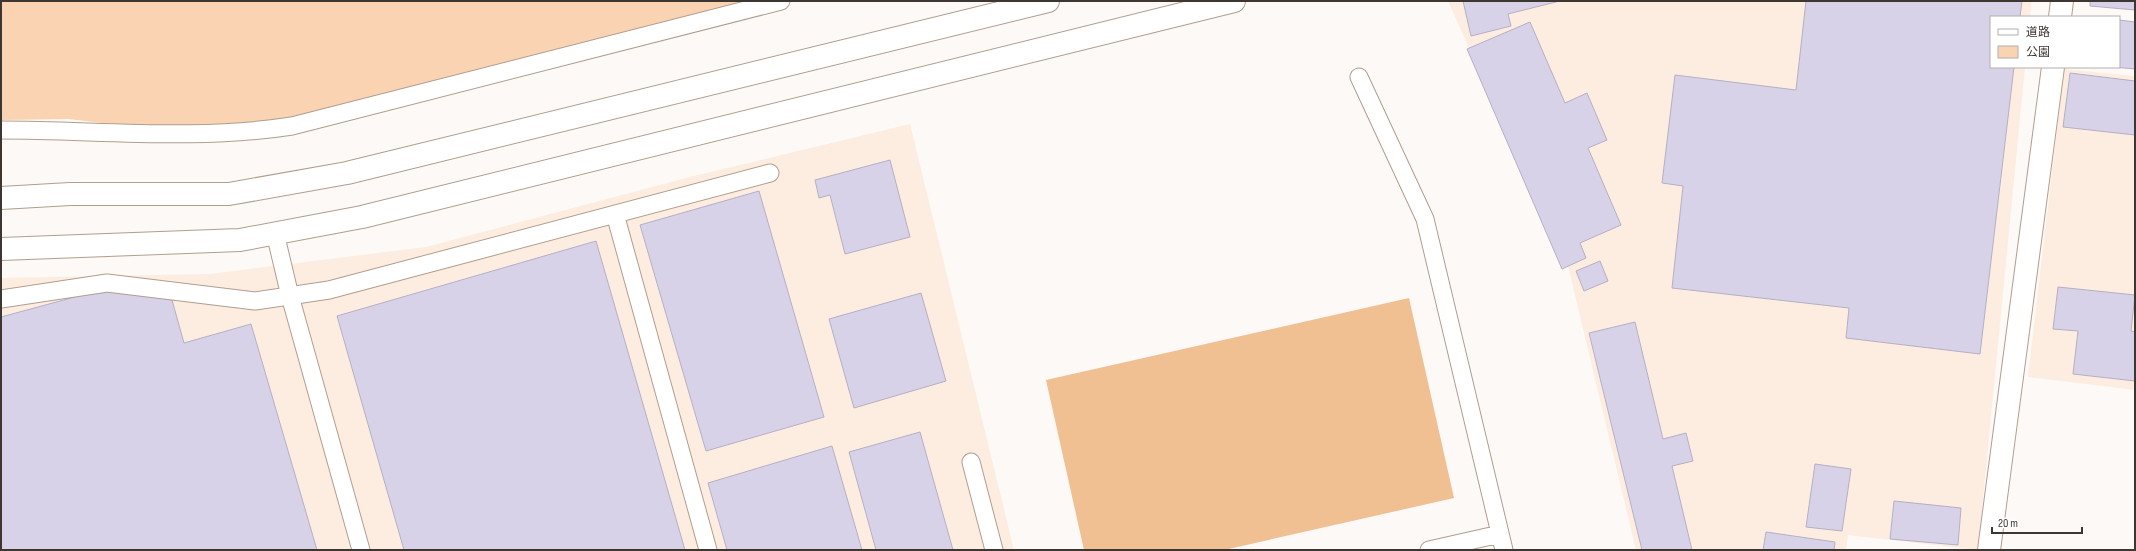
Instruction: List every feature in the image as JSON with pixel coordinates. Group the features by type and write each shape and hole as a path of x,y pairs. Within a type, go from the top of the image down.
{"street":[{"path":"1,198 70,194 230,194 347,172 1048,1"},
{"path":"1,249 240,240 362,217 1234,1"},
{"path":"2060,16 2062,1"},
{"path":"1989,550 2053,68"}],"lane":[{"path":"1,130 218,134 255,132 292,126 781,1"},
{"path":"1359,77 1425,219 1502,542 1429,550"},
{"path":"1,299 107,283 255,301 329,290 770,173"},
{"path":"615,214 708,550"},
{"path":"275,233 290,296 361,550"},
{"path":"971,462 994,550"}],"shaded area":[{"path":"1448,1 2031,1 2030,16 1990,16 1990,68 2025,68 1978,550 1848,535 1846,550 1636,550 1569,270"},
{"path":"2064,69 2135,76 2135,390 2028,377"},
{"path":"910,124 1014,550 1,550 1,278 210,274 426,247 686,178"},
{"path":"1409,298 1454,498 1224,550 1084,550 1046,380"}],"green space":[{"path":"1,1 762,1 313,116 212,128 102,123 69,119 1,120"}],"building":[{"path":"1463,1 1560,1 1508,14 1511,26 1471,36"},
{"path":"1806,1 2022,1 2020,16 1990,16 1990,68 2014,68 1980,354 1846,338 1849,308 1672,288 1683,186 1662,183 1675,75 1796,90"},
{"path":"2090,1 2135,1 2135,10 2090,6"},
{"path":"2120,20 2135,22 2135,69 2120,68"},
{"path":"1530,22 1565,103 1587,93 1607,140 1588,148 1621,225 1580,243 1586,258 1562,269 1467,49"},
{"path":"2070,73 2135,81 2135,135 2063,127"},
{"path":"890,160 910,237 845,254 830,195 819,198 815,180"},
{"path":"759,191 824,417 706,451 640,225"},
{"path":"596,241 685,550 404,550 337,316"},
{"path":"1600,261 1608,281 1584,291 1576,271"},
{"path":"2058,287 2135,295 2131,331 2135,332 2135,381 2073,374 2078,331 2053,329"},
{"path":"108,288 172,300 184,343 251,324 317,550 1,550 1,317"},
{"path":"921,293 946,381 854,408 829,319"},
{"path":"1635,322 1663,439 1686,433 1693,461 1672,466 1692,550 1642,550 1589,333"},
{"path":"920,432 953,550 876,550 849,452"},
{"path":"832,446 862,550 727,550 708,483"},
{"path":"1815,464 1851,469 1842,531 1806,527"},
{"path":"1894,501 1961,508 1958,545 1890,539"},
{"path":"1766,532 1835,542 1834,550 1763,550"}]}
